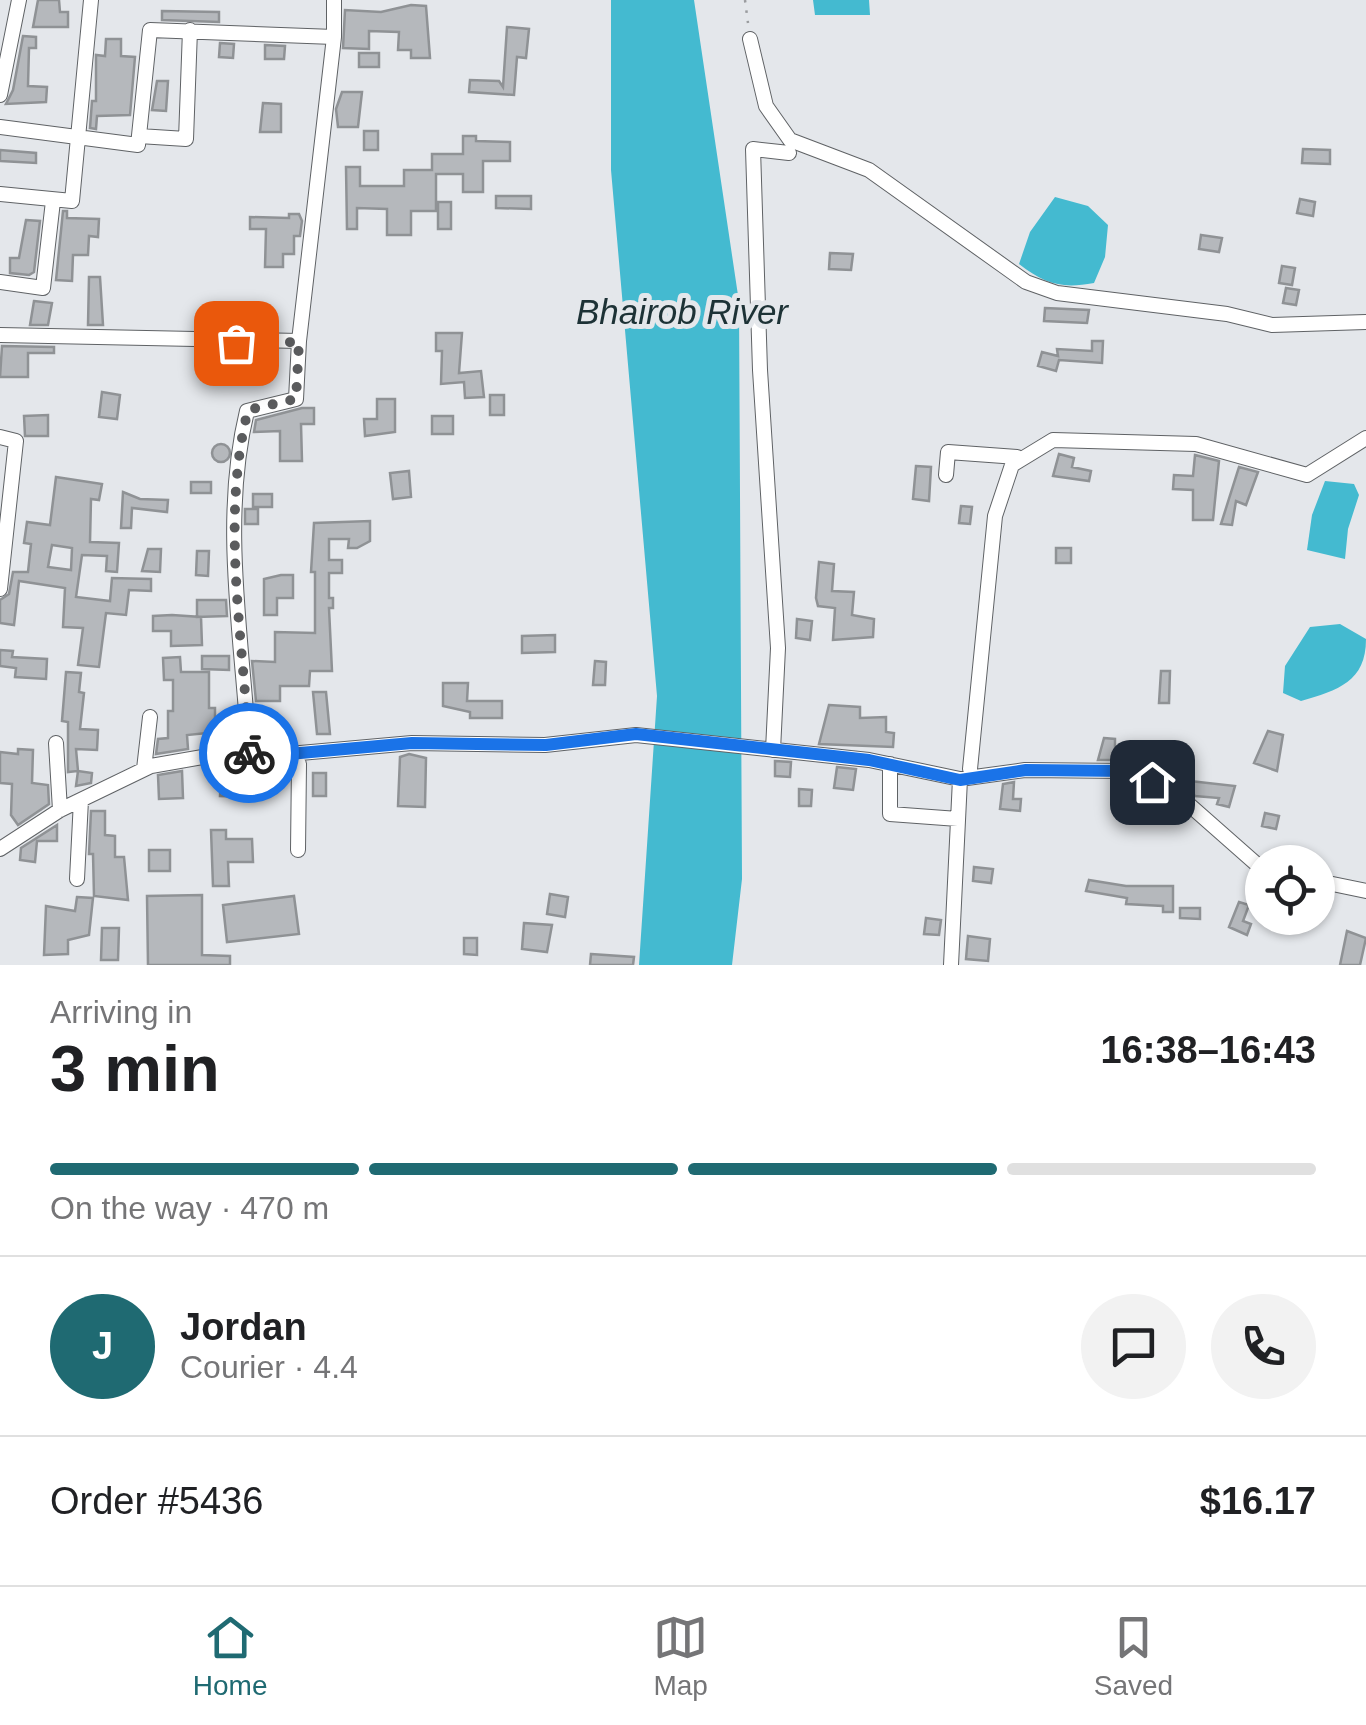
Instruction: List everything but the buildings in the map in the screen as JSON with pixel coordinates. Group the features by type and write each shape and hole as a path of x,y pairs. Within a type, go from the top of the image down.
{"street":[{"path":"0,94 18,0"},
{"path":"0,194 53,202 72,200 91,0"},
{"path":"249,754 234,540 238,449 248,410 296,399 334,37 334,0"},
{"path":"0,127 138,145 150,30 334,37"},
{"path":"139,136 186,139 190,30"},
{"path":"750,39 766,106 790,140 869,170 1026,282 1058,293 1227,314 1272,325 1366,322"},
{"path":"773,750 778,648 760,370 753,149 788,153"},
{"path":"0,282 42,288 53,202"},
{"path":"0,335 299,342"},
{"path":"0,437 16,441 0,590"},
{"path":"951,965 958,819 995,516 1012,464 1053,440 1196,444 1307,475 1366,438"},
{"path":"946,474 948,452 1017,458"},
{"path":"144,770 150,717"},
{"path":"0,849 60,810 144,770 220,754 412,743 546,745 636,734 965,774 1127,771 1178,794 1245,855"},
{"path":"56,743 60,810"},
{"path":"298,850 299,764"},
{"path":"890,764 890,814 958,819"},
{"path":"77,879 81,800"},
{"path":"1335,885 1366,891"}],"path":[{"path":"746,0 750,39"}],"water":[{"name":"Bhairob River","path":"611,0 694,0 739,302 742,879 732,965 639,965 657,696 611,170"},
{"path":"813,0 869,0 870,15 815,15"},
{"path":"1055,197 1088,206 1108,225 1105,257 1094,283 1054,283 1019,264 1030,232"},
{"path":"1325,481 1354,484 1359,495 1348,529 1345,559 1307,550 1312,515"},
{"path":"1340,624 1366,639 1365,654 1355,675 1338,688 1301,701 1283,693 1285,666 1310,627"}],"way so far":[{"path":"236,343 299,342 296,399 248,410 238,449 234,540 249,753"}],"route":[{"path":"249,753 289,754 412,743 546,745 636,734 869,760 960,780 1026,770 1127,771 1152,782"}]}
